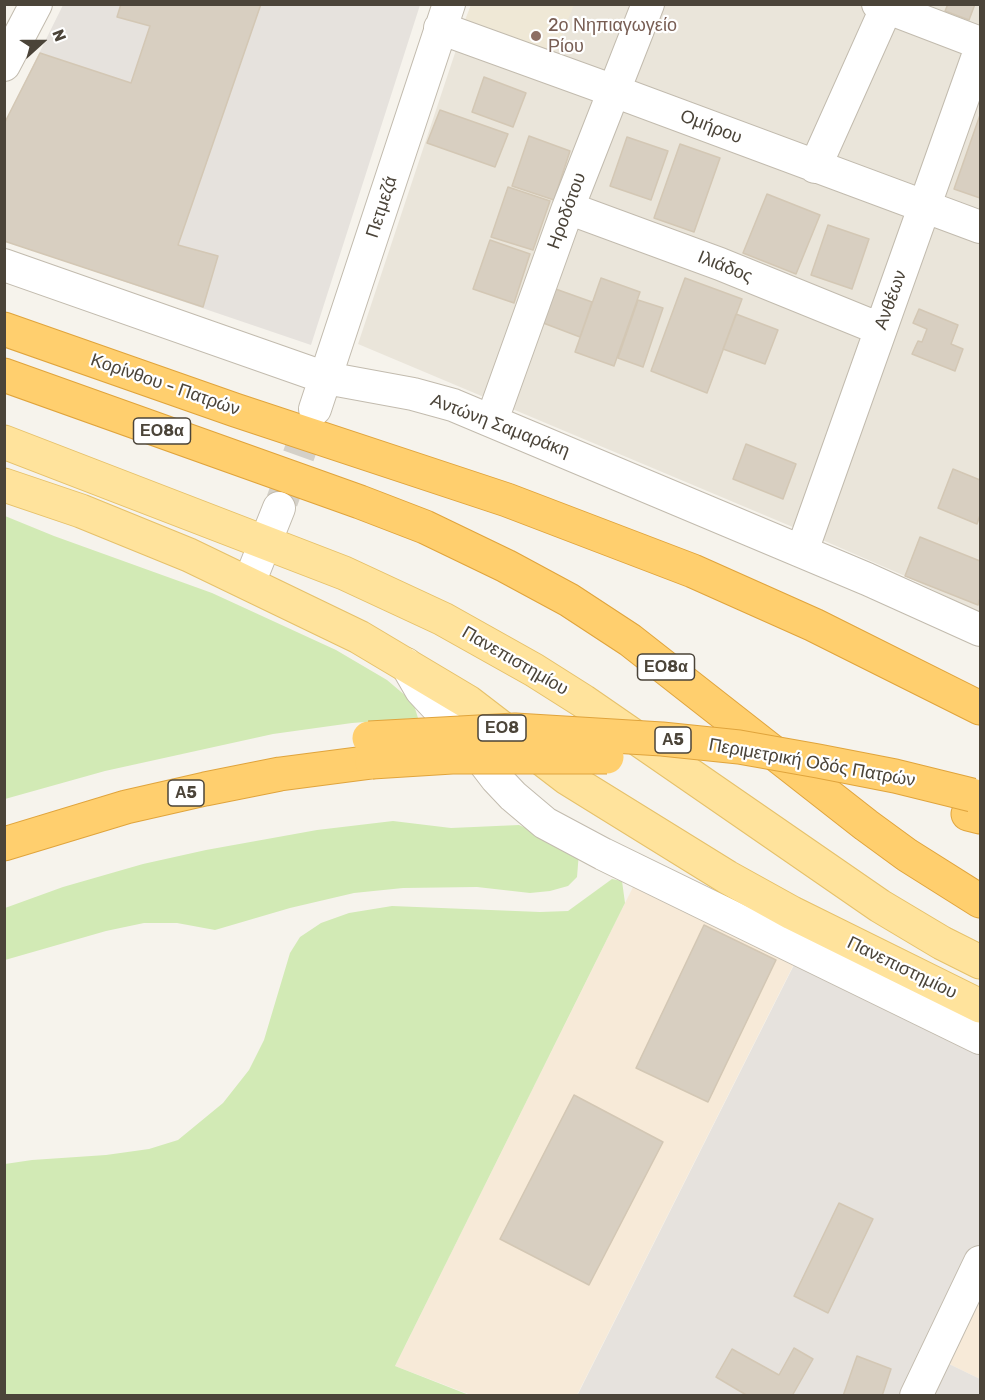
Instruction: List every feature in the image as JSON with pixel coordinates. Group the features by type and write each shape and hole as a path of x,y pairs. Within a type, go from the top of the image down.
{"highway":[{"name":"Κορίνθου - Πατρών","path":"4,329 507,500 693,572 814,625 981,708"},
{"name":"ΕΟ8α","path":"4,375 386,512 452,540 569,600 630,640 810,783 906,855 981,901"},
{"name":"Περιμετρική Οδός Πατρών","path":"4,821 152,780 288,750 370,750 515,730 662,739 739,747 895,776 975,806"},
{"name":"Περιμετρική Οδός Πατρών","path":"4,844 126,807 290,773 370,750"}],"main road":[{"name":"Πανεπιστημίου","path":"4,442 344,573 411,603 534,670 613,721 880,906 942,943 981,962"},
{"name":"Πανεπιστημίου","path":"4,485 81,512 189,555 334,625 406,664 468,702 567,777 727,878 822,928 981,1006"}],"street":[{"path":"4,65 36,4"},
{"name":"Ηροδότου","path":"492,420 568,208 648,4"},
{"path":"815,167 884,6 981,43"},
{"name":"Ομήρου","path":"445,16 614,91 981,227"},
{"name":"Πετμεζά","path":"315,409 445,16"},
{"name":"Ανθέων","path":"802,551 981,50"},
{"name":"Ιλιάδος","path":"568,208 720,264 880,329"},
{"name":"Αντώνη Σαμαράκη","path":"4,265 326,378 431,398 492,420 802,551 981,630"},
{"path":"249,583 279,508"},
{"path":"406,664 421,690 463,735 496,778 545,823 603,854 981,1038"},
{"path":"916,1395 981,1262"}],"shaded area":[{"name":"2ο Νηπιαγωγείο Ρίου","path":"471,4 574,5 555,52 465,20"},
{"path":"63,5 420,5 311,345 5,241 4,124"},
{"path":"471,5 980,5 980,613 905,576 788,525 358,344"},
{"path":"636,881 798,956 577,1395 471,1395 395,1366"},
{"path":"796,961 980,1051 980,1301 949,1364 980,1379 980,1395 577,1396"},
{"path":"980,1301 980,1379 949,1364"}],"green space":[{"path":"5,516 212,593 336,650 387,680 413,702 418,718 352,723 273,734 105,771 5,799"},
{"path":"393,821 451,828 519,825 579,852 577,877 568,886 530,893 477,887 403,888 354,893 290,908 215,930 177,923 144,923 106,931 5,960 5,908 63,887 143,864 206,850 317,830"},
{"path":"612,879 622,881 625,903 395,1366 469,1395 5,1395 5,1164 106,1155 149,1149 178,1140 223,1103 249,1070 264,1040 290,953 300,937 321,923 349,913 392,906 568,911"}],"building":[{"path":"121,4 261,4 178,245 218,256 203,307 4,241 4,124 40,53 131,83 150,26 117,17"},
{"path":"948,4 975,4 969,20 945,11"},
{"path":"484,77 526,93 513,127 472,112"},
{"path":"440,110 508,134 495,167 427,143"},
{"path":"980,115 980,198 954,189"},
{"path":"529,136 570,151 554,200 512,186"},
{"path":"627,137 668,151 651,200 610,186"},
{"path":"680,144 720,158 694,232 654,218"},
{"path":"508,187 550,201 533,250 491,237"},
{"path":"767,194 820,215 796,274 743,253"},
{"path":"828,225 869,239 852,289 811,275"},
{"path":"490,240 530,254 514,303 473,289"},
{"path":"601,278 640,292 614,366 575,352"},
{"path":"685,278 742,299 707,393 651,371"},
{"path":"550,287 592,302 580,337 538,321"},
{"path":"638,300 663,308 643,367 618,358"},
{"path":"919,309 958,325 951,344 963,349 955,371 912,354 918,341 922,342 927,329 913,323"},
{"path":"736,314 778,330 765,364 723,349"},
{"path":"746,444 796,464 783,499 733,479"},
{"path":"953,469 980,480 980,515 977,524 938,508"},
{"path":"920,537 980,561 978,605 905,576"},
{"path":"704,925 776,960 708,1102 636,1068"},
{"path":"574,1095 663,1142 589,1285 500,1239"},
{"path":"839,1203 873,1219 828,1313 794,1296"},
{"path":"794,1348 813,1359 792,1396 748,1396 716,1377 732,1349 779,1375"},
{"path":"857,1356 891,1369 882,1396 843,1396"}],"tunnel":[{"path":"282,501 315,410"}],"place":[{"name":"2ο Νηπιαγωγείο Ρίου","path":"536,36"}]}
